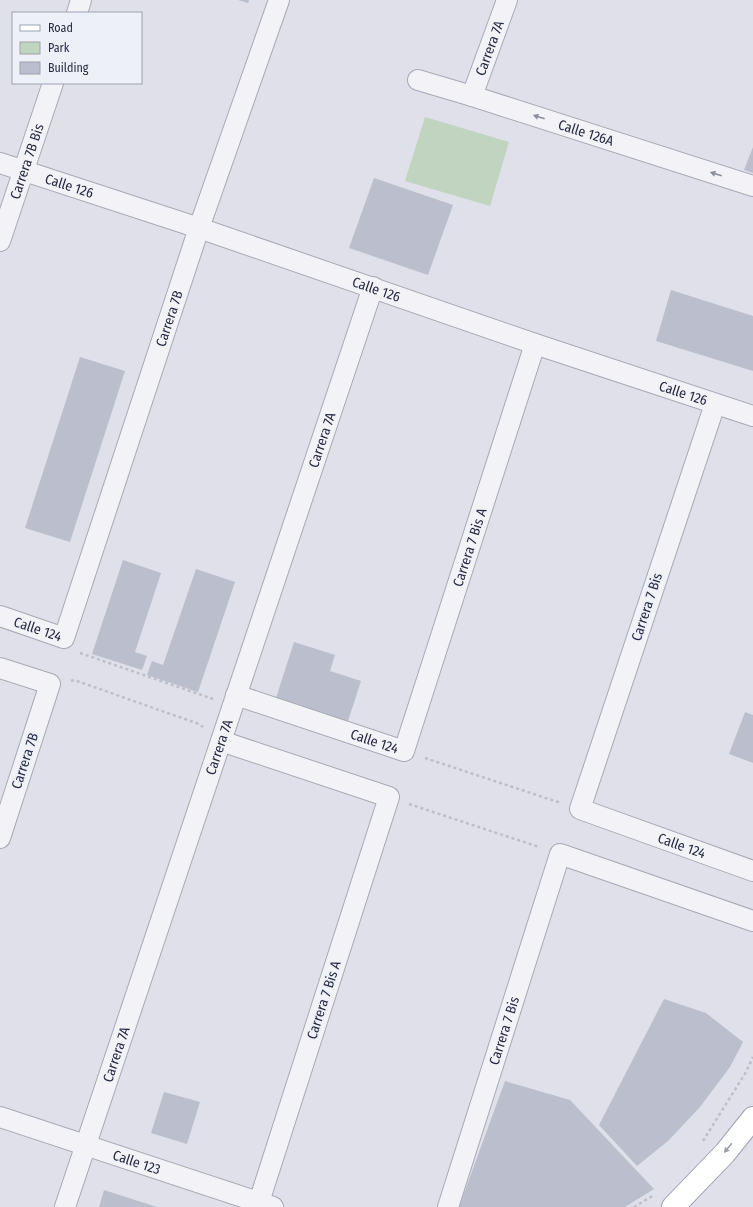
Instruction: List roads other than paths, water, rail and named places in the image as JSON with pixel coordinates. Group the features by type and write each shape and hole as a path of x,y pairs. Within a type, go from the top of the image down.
{"main road":[{"path":"666,1199 724,1153 753,1118"}],"street":[{"path":"77,12 81,0"},
{"name":"Carrera 7B","path":"64,638 198,228 278,0"},
{"name":"Carrera 7A","path":"472,96 508,0"},
{"name":"Calle 126A","path":"418,80 753,186"},
{"name":"Carrera 7B Bis","path":"0,241 53,84"},
{"name":"Calle 126","path":"0,163 198,228 535,344 753,416"},
{"name":"Carrera 7A","path":"65,1207 373,287"},
{"name":"Carrera 7 Bis A","path":"404,751 535,344"},
{"name":"Carrera 7 Bis","path":"580,809 715,404"},
{"name":"Calle 124","path":"0,616 64,638"},
{"name":"Carrera 7B","path":"0,668 50,684 0,838"},
{"name":"Calle 124","path":"236,695 404,751"},
{"name":"Carrera 7 Bis A","path":"220,741 389,797 266,1205"},
{"name":"Calle 124","path":"580,809 753,871"},
{"name":"Carrera 7 Bis","path":"448,1207 560,854 753,921"},
{"name":"Calle 123","path":"0,1117 266,1205"}]}
